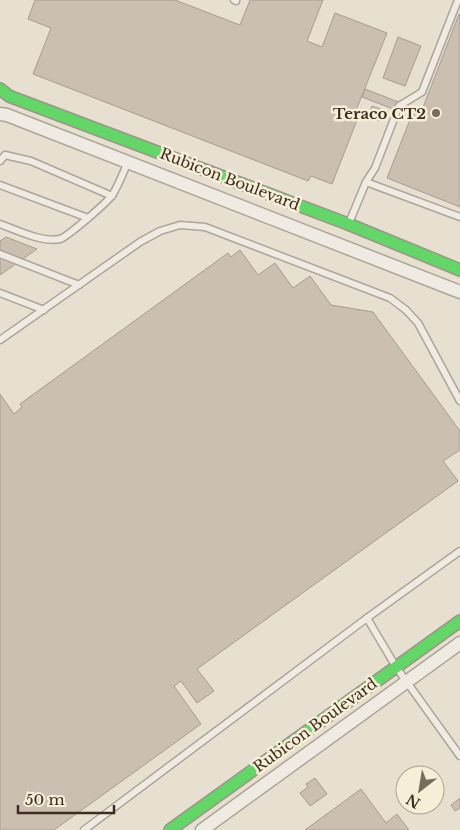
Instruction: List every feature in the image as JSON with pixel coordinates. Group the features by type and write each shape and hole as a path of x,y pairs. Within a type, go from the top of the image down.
{"street":[{"name":"Rubicon Boulevard","path":"0,89 14,98 348,224 460,270"},
{"name":"Rubicon Boulevard","path":"0,114 460,292"},
{"name":"Rubicon Boulevard","path":"170,830 460,621"},
{"name":"Rubicon Boulevard","path":"202,830 460,643"}],"lane":[{"path":"348,224 366,182 375,168 400,106 422,92 458,0"},
{"path":"0,161 5,155 31,161 112,196"},
{"path":"0,224 44,239 61,239 112,196 128,162"},
{"path":"366,182 460,218"},
{"path":"0,185 88,218"},
{"path":"0,340 140,242 160,231 180,225 205,227 390,298 406,310 418,323 460,401"},
{"path":"0,254 79,285"},
{"path":"0,293 44,310"},
{"path":"84,830 367,618 460,551"},
{"path":"367,618 396,667 460,756"}],"building":[{"path":"35,0 175,0 240,25 250,0 323,0 307,41 322,47 335,13 387,33 355,113 359,115 332,184 311,176 308,181 33,74 51,28 28,19"},
{"name":"Teraco CT2","path":"459,14 460,207 387,178 415,107 422,110"},
{"path":"398,37 421,46 405,86 383,78"},
{"path":"365,89 414,108 411,116 362,97"},
{"path":"372,106 383,110 379,121 368,116"},
{"path":"6,237 37,249 0,275 0,241"},
{"path":"240,250 258,275 275,263 293,288 310,276 331,305 373,312 460,431 460,450 443,461 458,481 197,669 214,691 197,703 181,681 174,686 201,724 54,830 0,830 0,394 14,414 22,407 20,404 228,253 231,257"},
{"path":"315,778 327,794 310,806 300,793 308,787 306,784"},
{"path":"361,789 386,823 398,815 409,830 305,830"},
{"path":"460,798 460,808 455,811 451,805"}],"traffic: fast":[{"path":"0,89 14,98 348,224 460,270"},
{"path":"170,830 460,621"}],"place":[{"name":"Teraco CT2","path":"436,113"}]}
